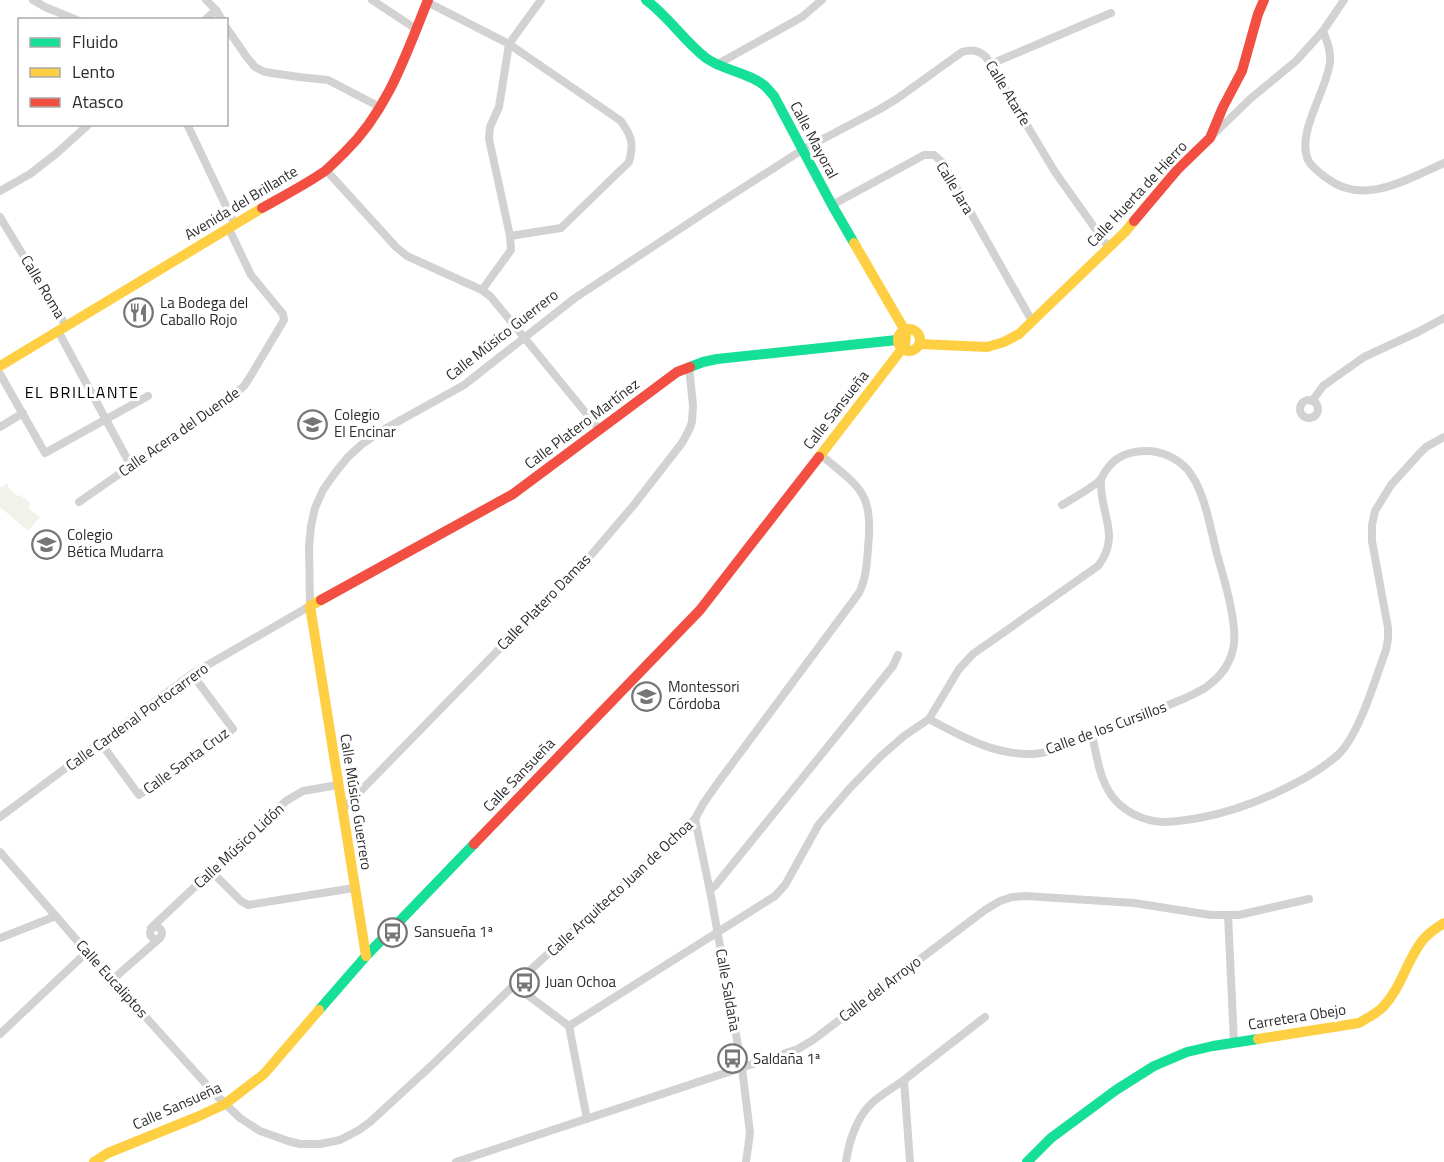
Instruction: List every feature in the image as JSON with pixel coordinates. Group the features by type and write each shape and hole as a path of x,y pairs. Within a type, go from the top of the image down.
{"street":[{"path":"33,0 72,18"},
{"path":"206,0 221,18"},
{"path":"372,0 416,29"},
{"path":"482,290 511,250 489,139 490,127 499,107 509,44 541,0"},
{"name":"Calle Mayoral","path":"646,0 660,9 703,55 716,65 753,78 774,96 903,340 913,329 921,339 920,344"},
{"path":"716,65 802,17 822,0"},
{"path":"1210,138 1242,71 1264,0"},
{"name":"Calle Huerta de Hierro","path":"903,340 912,351 920,344 978,347 998,345 1009,340 1125,232 1177,170 1250,99 1296,61 1323,31 1344,0"},
{"path":"428,1 509,44 621,122 632,141 629,162 561,228 510,236"},
{"name":"Avenida del Brillante","path":"0,366 326,170 365,130 380,107 428,1"},
{"path":"207,18 216,10"},
{"path":"991,64 1111,13"},
{"path":"228,30 255,67 265,72 328,80 380,107"},
{"path":"1323,31 1329,46 1330,62 1308,126 1305,145 1307,159 1314,169 1337,186 1369,191 1400,182 1444,163"},
{"name":"Calle Atarfe","path":"802,150 880,109 962,52 968,50 981,52 991,64 1055,172 1108,248"},
{"path":"1223,107 1227,115 1232,117"},
{"path":"0,191 30,174 86,126"},
{"path":"188,126 232,227"},
{"name":"Calle Músico Guerrero","path":"366,956 309,598 309,546 315,508 323,490 341,465 361,445 381,431 464,385 575,298 802,150"},
{"name":"Calle Jara","path":"832,205 924,155 933,155 942,162 1032,321"},
{"path":"326,170 406,256 482,290 491,297 599,429"},
{"name":"Calle Roma","path":"0,217 62,328 131,466"},
{"name":"Calle Acera del Duende","path":"80,502 236,393 250,377 284,320 283,314 251,274 232,227"},
{"path":"1312,401 1323,386 1364,357 1444,318"},
{"name":"Calle Platero Martínez","path":"310,606 513,494 668,378 689,367 717,359 903,340"},
{"name":"Calle Sansueña","path":"93,1162 108,1153 225,1104 264,1074 366,956 700,610 821,455 903,340"},
{"name":"Calle Platero Damas","path":"342,810 592,554 633,506 682,443 689,430 693,405 689,367"},
{"path":"0,374 45,453 148,396"},
{"path":"0,427 23,413"},
{"path":"1092,735 1107,789 1115,800 1142,818 1162,822 1218,814 1256,802 1282,791 1339,754 1359,721 1388,639 1372,542 1375,511 1391,485 1420,453 1444,437"},
{"name":"Calle de los Cursillos","path":"929,719 992,749 1019,754 1042,753 1193,694 1216,679 1228,663 1234,642 1230,607 1202,497 1187,469 1162,454 1145,451 1123,455 1112,462 1101,480 1062,505"},
{"name":"Calle Arquitecto Juan de Ochoa","path":"225,1104 249,1125 260,1131 300,1144 320,1144 340,1140 359,1130 432,1065 514,985 695,819 712,791 862,587 871,526 867,502 859,488 821,455"},
{"path":"569,1026 770,900 780,891 819,824 880,757 904,736 929,719 959,669 973,654 1098,566 1105,557 1109,545 1109,534 1100,491 1101,480"},
{"name":"Calle Cardenal Portocarrero","path":"0,817 192,674 310,606"},
{"path":"710,889 715,886 893,666 898,655"},
{"name":"Calle Santa Cruz","path":"100,742 139,795 233,729 192,674"},
{"name":"Calle Músico Lidón","path":"112,980 160,938 163,932 161,928 157,926 151,928 286,801 303,791 338,785"},
{"name":"Calle Saldaña","path":"695,819 742,1068 750,1133 746,1162"},
{"name":"Calle Eucaliptos","path":"0,852 225,1104"},
{"path":"212,871 241,901 248,905 354,888"},
{"name":"Calle del Arroyo","path":"456,1162 789,1053 806,1045 986,910 1012,897 1058,897 1134,903 1199,914 1228,915 1239,915 1309,899"},
{"name":"Carretera Obejo","path":"1228,915 1234,1043 1359,1023 1371,1017 1383,1007 1421,942 1430,932 1444,923"},
{"path":"0,938 56,916"},
{"path":"0,1034 87,952"},
{"path":"514,985 569,1026 587,1119"},
{"path":"846,1162 853,1136 863,1115 872,1103 985,1017"},
{"path":"1027,1162 1051,1138 1116,1090 1154,1066 1187,1052 1234,1043"},
{"path":"904,1080 910,1162"}],"shaded area":[{"path":"7,483 17,496 20,495 31,504 28,508 40,517 28,531 0,507 0,488"}],"traffic: fast":[{"path":"646,0 706,58 758,81 774,96 854,243"},
{"path":"690,367 717,359 897,340"},
{"path":"319,1010 366,956 474,844"},
{"path":"1027,1162 1051,1138 1116,1090 1154,1066 1187,1052 1258,1039"}],"traffic: slow":[{"path":"0,366 262,208"},
{"path":"920,344 987,347 1019,334 1134,221"},
{"path":"819,457 905,345 904,329 854,243"},
{"path":"905,329 913,329 920,336 920,340 920,344 913,351 905,351 898,344 898,336 905,329"},
{"path":"321,600 310,606 366,956"},
{"path":"1258,1039 1359,1023 1371,1016 1389,1000 1422,941 1444,923"},
{"path":"94,1162 108,1153 225,1104 264,1074 319,1010"}],"traffic: jam":[{"path":"262,208 325,171 360,136 384,100 428,0"},
{"path":"1134,221 1177,170 1210,138 1242,71 1264,0"},
{"path":"321,600 513,494 677,372 690,367"},
{"path":"474,844 700,610 819,457"}],"place":[{"name":"La Bodega del Caballo Rojo","path":"139,312"},
{"name":"Colegio El Encinar","path":"313,424"},
{"name":"Colegio Bética Mudarra","path":"46,544"},
{"name":"Montessori Córdoba","path":"647,696"},
{"name":"Sansueña 1ª","path":"393,932"},
{"name":"Juan Ochoa","path":"524,982"},
{"name":"Saldaña 1ª","path":"732,1059"}],"district":[{"name":"EL BRILLANTE","path":"82,392"}]}
